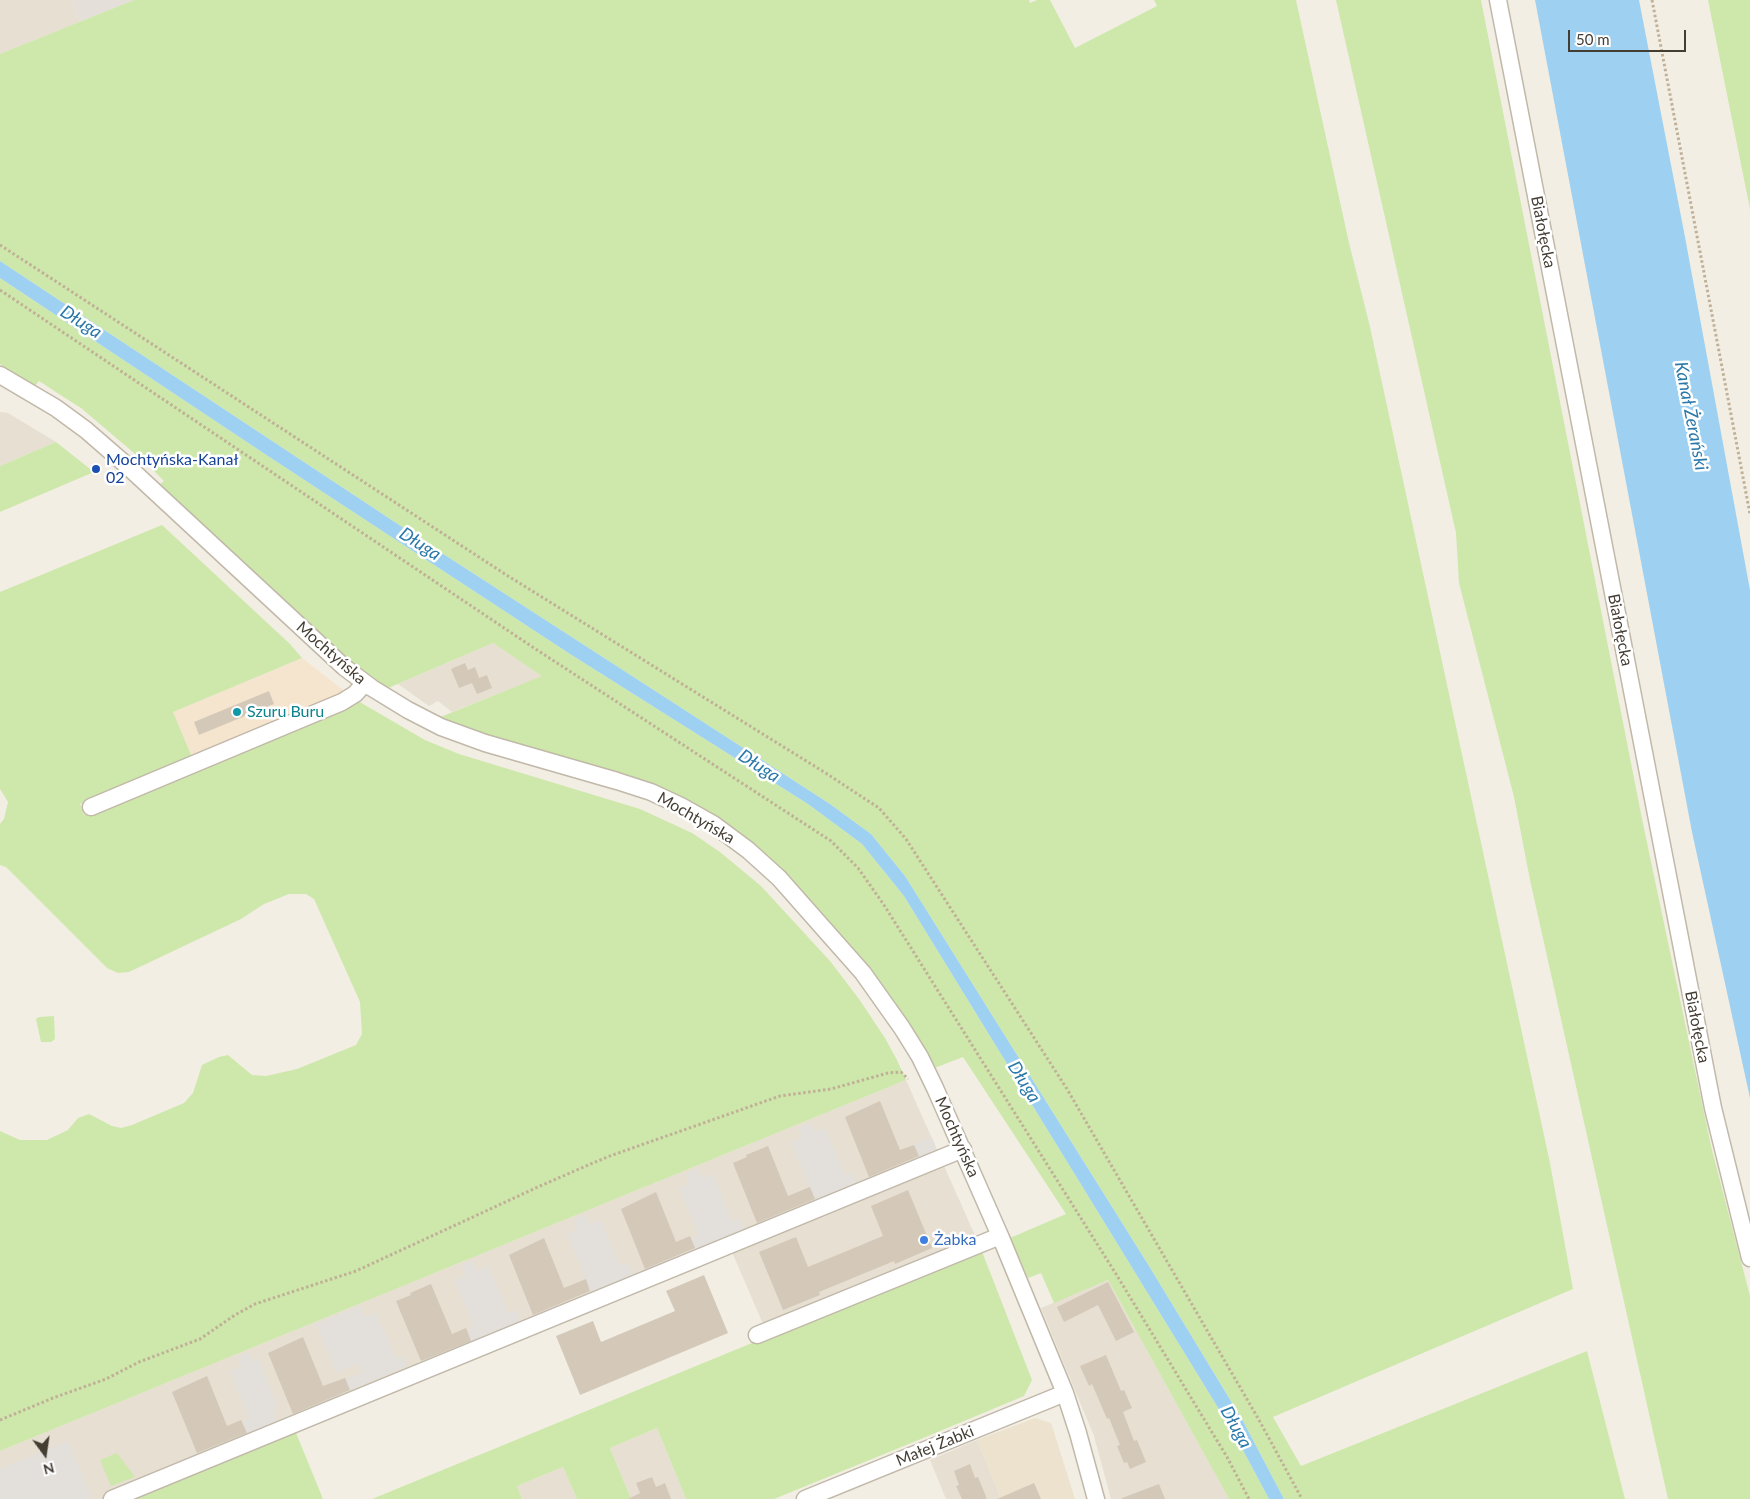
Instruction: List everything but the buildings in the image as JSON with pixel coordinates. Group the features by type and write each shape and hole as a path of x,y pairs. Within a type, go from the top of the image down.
{"street":[{"name":"Białołęcka","path":"1498,0 1713,1108 1750,1258"},
{"name":"Mochtyńska","path":"0,375 56,408 86,430 344,667 365,683 408,710 442,727 485,743 651,792 681,806 713,824 748,850 779,878 863,973 884,1001 920,1057 963,1149 1065,1393 1096,1499"},
{"path":"91,807 342,702 355,694 365,683"},
{"path":"112,1499 963,1149"},
{"path":"757,1335 1000,1236"},
{"name":"Małej Żabki","path":"804,1499 1065,1393"}],"path":[{"path":"1652,0 1750,514"},
{"path":"0,246 508,576 816,766 879,808 906,839 1067,1089 1259,1420 1302,1499"},
{"path":"0,1420 106,1379 139,1362 200,1339 234,1315 255,1304 356,1270 607,1157 780,1096 831,1089 888,1073 901,1072 908,1079"}],"shaded area":[{"path":"0,0 71,0 80,22 0,54"},
{"path":"71,0 134,0 80,22"},
{"path":"0,412 8,413 56,442 0,466"},
{"path":"493,643 543,676 452,712 438,701 429,706 398,684"},
{"path":"302,658 343,690 343,695 192,757 173,712"},
{"path":"906,1080 981,1249 756,1342 751,1329 763,1324 732,1252 135,1499 0,1499 0,1451"},
{"path":"810,1122 815,1132 825,1128 845,1175 852,1172 857,1183 815,1200 791,1142 802,1138 798,1128"},
{"path":"932,1137 937,1150 920,1158 914,1145"},
{"path":"699,1168 703,1178 713,1174 732,1221 740,1218 744,1229 695,1249 691,1238 698,1235 679,1188 689,1184 685,1174"},
{"path":"586,1214 590,1224 601,1220 620,1266 628,1263 633,1275 591,1292 567,1234 577,1229 573,1219"},
{"path":"473,1260 478,1271 489,1266 508,1313 516,1310 520,1321 471,1341 467,1331 474,1327 454,1280 466,1275 461,1265"},
{"path":"1108,1280 1229,1499 1111,1499 1094,1436 1041,1308"},
{"path":"360,1306 365,1317 376,1312 396,1358 404,1356 408,1366 350,1390 346,1379 362,1373 358,1364 336,1373 316,1324"},
{"path":"249,1352 253,1362 259,1360 277,1405 274,1413 277,1421 247,1433 242,1421 249,1418 230,1371 241,1367 237,1357"},
{"path":"1035,1418 1051,1423 1075,1499 1001,1499 977,1440"},
{"path":"657,1428 686,1499 631,1499 610,1448"},
{"path":"977,1440 1001,1499 946,1499 930,1460"},
{"path":"68,1441 91,1497 85,1499 0,1499 0,1469"},
{"path":"563,1467 577,1499 522,1499 517,1486"}],"green space":[{"path":"134,0 1029,0 1030,3 1037,0 1050,0 1075,48 1157,6 1154,0 1296,0 1349,243 1370,327 1550,1163 1573,1289 1273,1417 1301,1466 1587,1351 1625,1499 1284,1499 1243,1421 1149,1266 905,876 871,834 830,804 431,546 0,261 0,54"},
{"path":"1336,0 1481,0 1642,819 1711,1146 1750,1296 1750,1499 1668,1499 1530,880 1514,797 1459,583 1456,533"},
{"path":"1708,0 1750,0 1750,209"},
{"path":"0,278 570,654 808,804 862,844 904,896 1236,1437 1269,1499 1229,1499 1108,1280 1054,1303 1041,1273 1028,1278 1010,1238 1066,1214 963,1057 932,1069 899,1010 854,950 772,860 741,835 641,780 469,730 438,718 542,676 493,643 386,689 347,660 159,485 164,481 154,471 157,468 145,456 141,459 81,408 39,381 34,387 0,364"},
{"path":"56,442 94,472 0,512 0,466"},
{"path":"162,525 290,644 302,658 173,712 192,757 80,804 84,815 358,701 425,740 459,754 640,809 692,833 720,852 761,886 830,961 859,999 885,1038 906,1080 0,1451 0,1131 20,1140 47,1140 68,1130 78,1118 89,1114 112,1126 121,1128 184,1103 193,1093 202,1065 219,1057 228,1055 252,1075 266,1076 297,1069 356,1045 362,1034 360,1002 314,899 306,894 289,894 264,904 241,919 129,972 118,973 107,968 6,867 0,865 0,824 4,819 8,802 0,789 0,592"},
{"path":"54,1016 55,1039 51,1042 41,1042 36,1019"},
{"path":"981,1249 1032,1380 1024,1396 921,1439 774,1499 686,1499 657,1428 610,1448 631,1499 577,1499 563,1467 517,1486 522,1499 372,1499"},
{"path":"296,1433 323,1499 135,1499"},
{"path":"117,1453 135,1477 111,1486 100,1460"}],"water":[{"name":"Kanał Żerański","path":"1535,0 1639,0 1750,590 1750,1098 1692,832"},
{"name":"Długa","path":"0,261 431,546 830,804 871,834 905,876 1149,1266 1243,1421 1284,1499 1269,1499 1236,1437 904,896 862,844 808,804 570,654 0,278"}],"place":[{"name":"Mochtyńska-Kanał 02","path":"96,469"},
{"name":"Szuru Buru","path":"237,712"},
{"name":"Żabka","path":"924,1240"}]}
